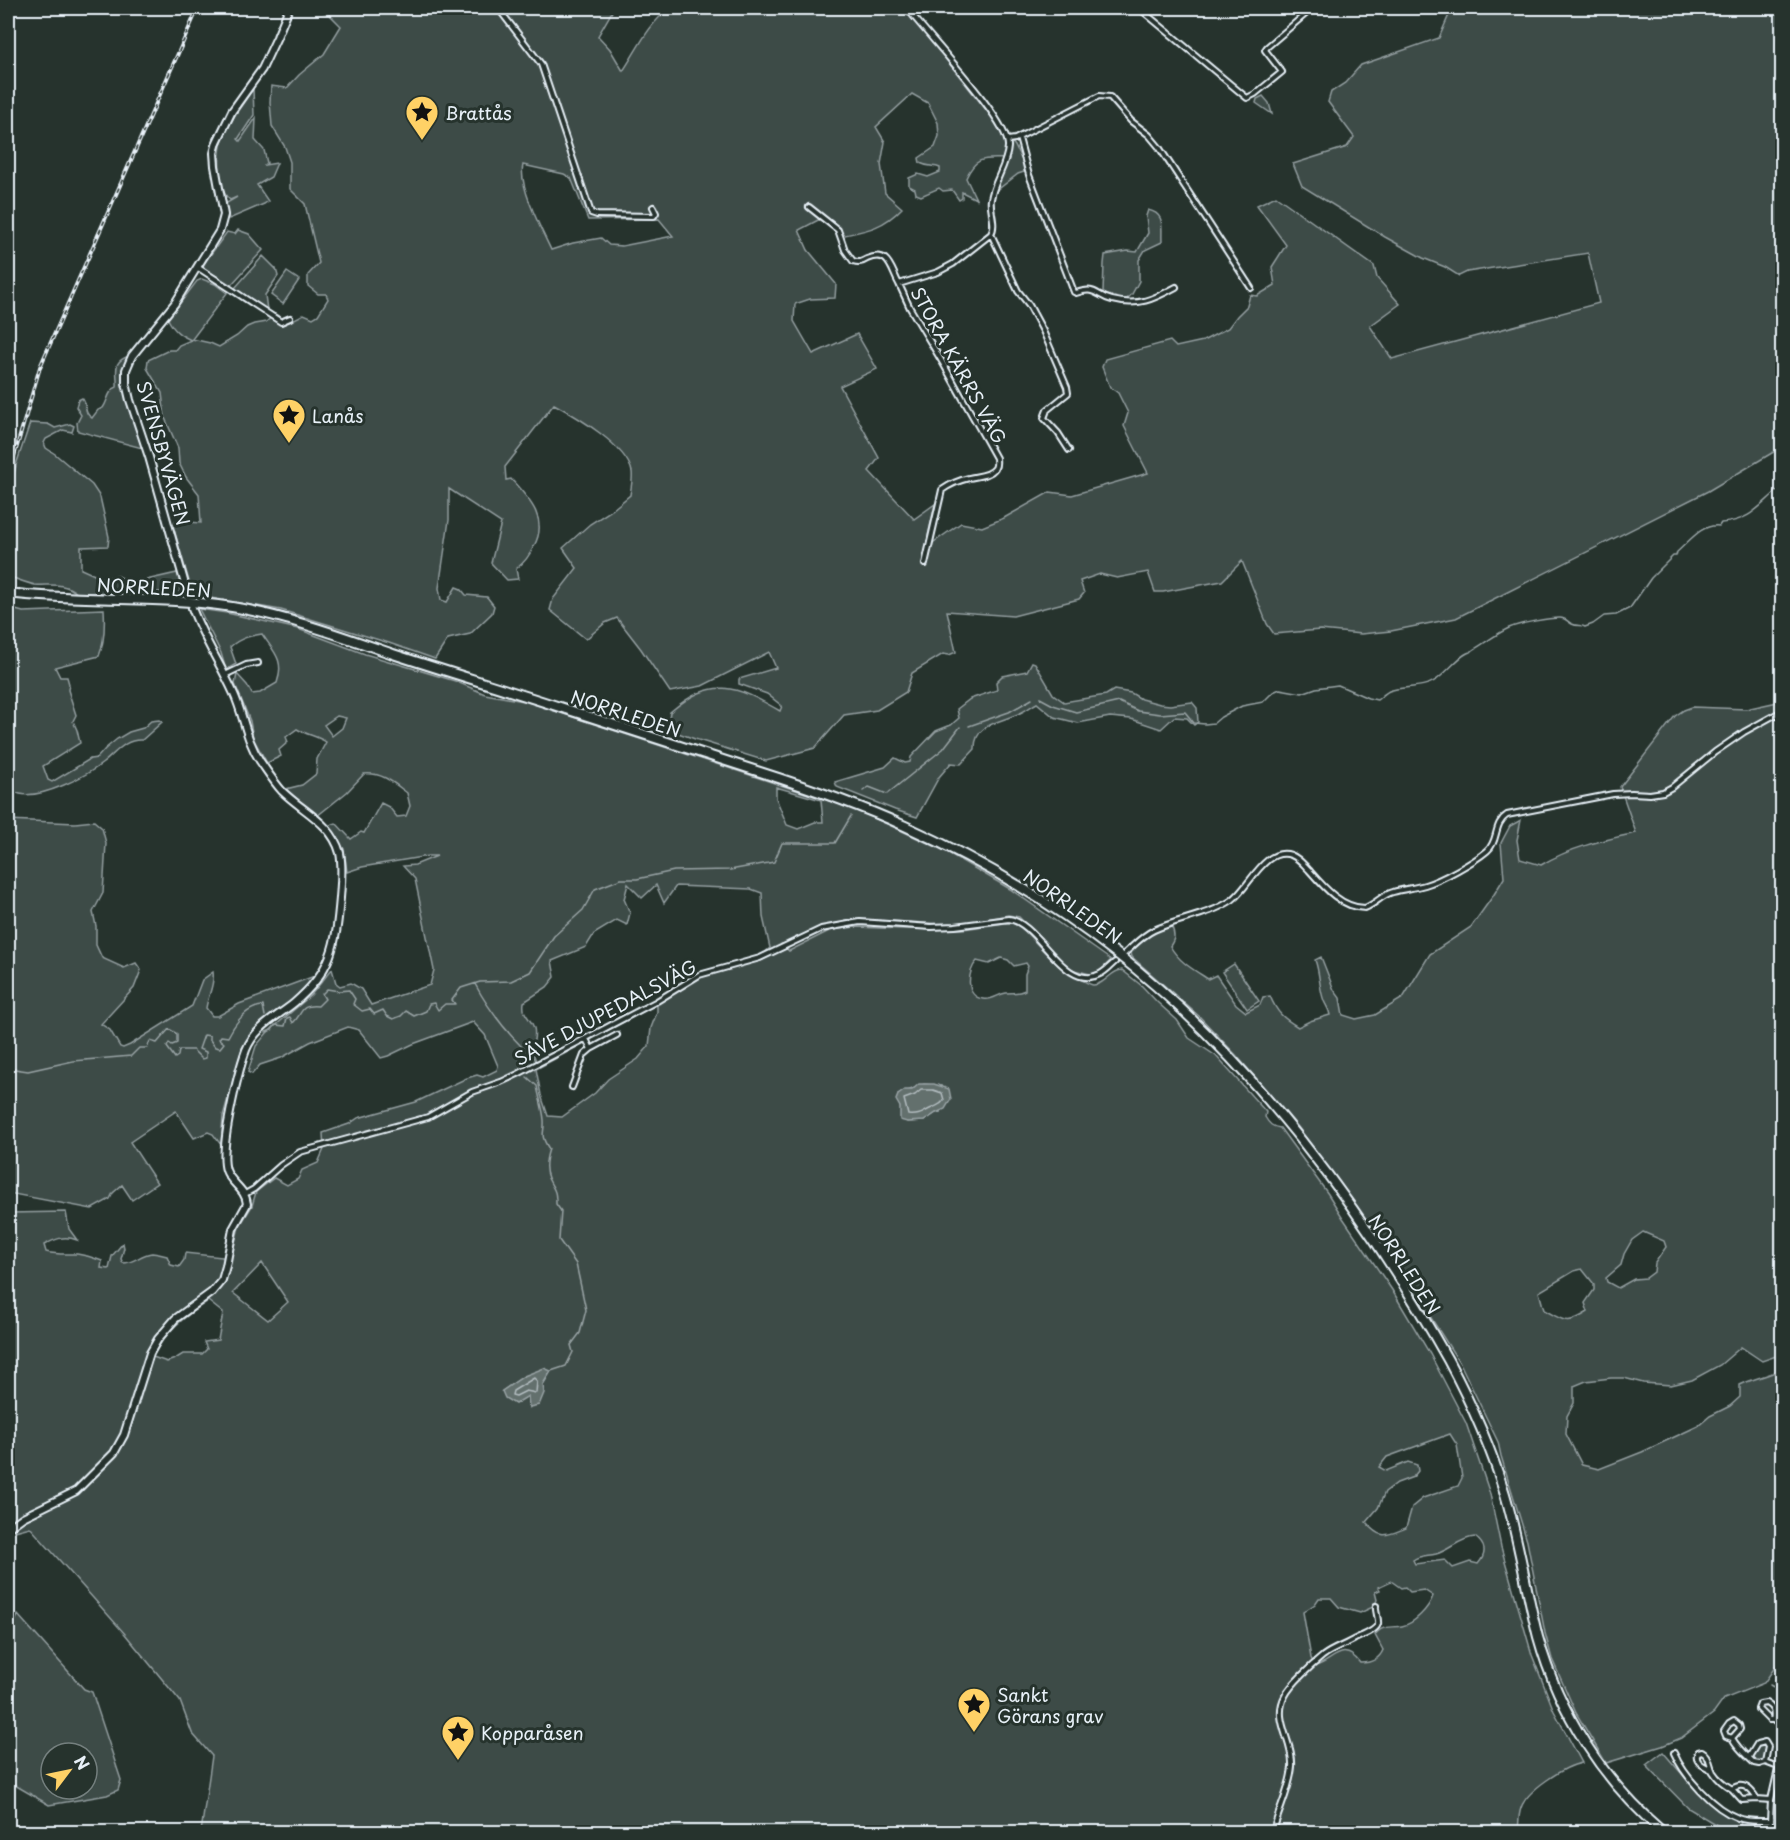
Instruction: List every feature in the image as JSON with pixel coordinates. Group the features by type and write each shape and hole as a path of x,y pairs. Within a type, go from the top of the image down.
{"highway":[{"name":"NORRLEDEN","path":"11,593 68,598 188,601 254,611 330,633 734,763 821,792 883,816 978,861 1050,906 1114,952 1140,972 1207,1034 1270,1103 1353,1210 1411,1298 1448,1361 1486,1440 1506,1497 1540,1641 1564,1706 1588,1748 1606,1773 1663,1833"}],"street":[{"name":"SVENSBYVÄGEN","path":"188,595 149,457 130,400 126,374 132,356 171,309 220,230 224,219 215,166 216,142 232,111 262,69 289,8"},
{"path":"498,8 541,64 591,213 654,216 656,213 653,207"},
{"path":"808,207 838,230 845,250 854,261 860,262 881,256 886,260 899,284 938,272 953,264 991,234 994,228 990,207 991,196 1007,155 1008,140 993,114 907,8"},
{"path":"1139,8 1247,98 1256,94 1282,72 1265,50 1310,8"},
{"path":"1008,140 1019,138 1099,96 1110,97 1159,147 1251,288"},
{"path":"1019,138 1029,174 1074,292 1092,290 1114,301 1142,302 1153,300 1176,287"},
{"path":"991,234 1018,291 1029,304 1043,331 1068,387 1068,393 1047,410 1044,418 1069,450"},
{"path":"197,266 281,322 290,318"},
{"name":"STORA KÄRRS VÄG","path":"899,284 910,308 996,458 994,470 979,477 970,477 942,490 925,564"},
{"path":"8,1528 23,1517 75,1491 114,1453 124,1435 143,1369 155,1343 177,1317 212,1292 223,1278 233,1228 247,1204 245,1194 227,1173 223,1154 225,1136 244,1057 255,1034 304,994 319,976 329,961 336,939 341,867 338,846 327,829 283,792 256,754 248,739 237,701 207,644 192,608"},
{"path":"224,675 246,664 258,663"},
{"path":"1125,953 1156,929 1202,915 1231,901 1244,889 1262,865 1272,857 1281,854 1298,859 1341,900 1353,906 1365,908 1390,893 1438,880 1482,855 1495,841 1499,823 1507,815 1613,794 1663,792 1744,732 1782,711"},
{"name":"SÄVE DJUPEDALSVÄG","path":"245,1194 300,1152 428,1117 472,1092 501,1082 657,1001 699,975 760,958 821,929 860,922 932,927 1009,919 1020,922 1061,965 1079,975 1094,976 1115,962"},
{"path":"572,1087 584,1055 617,1035"},
{"path":"586,1038 591,1049"},
{"path":"1273,1833 1275,1822 1285,1801 1292,1766 1289,1744 1281,1720 1282,1703 1286,1693 1324,1655 1377,1626 1376,1606"},
{"path":"1773,1720 1774,1712 1771,1707 1766,1703 1760,1704 1758,1707 1760,1712 1782,1727"},
{"path":"1732,1738 1740,1730 1739,1725 1734,1721 1724,1731 1726,1736 1732,1738 1740,1751 1754,1763 1765,1762 1778,1767"},
{"path":"1749,1757 1757,1744 1765,1742 1768,1746 1765,1762"},
{"path":"1712,1770 1698,1761 1696,1755 1698,1752 1703,1751 1706,1754 1712,1770 1720,1781 1742,1800 1771,1800"},
{"path":"1674,1753 1679,1766 1714,1803 1732,1815 1749,1821 1770,1821 1771,1800 1782,1752"},
{"path":"1732,1789 1743,1785 1757,1799"}],"shaded area":[{"path":"314,8 614,8 598,36 610,49 623,71 649,30 668,10 667,8 905,8 1015,146 1023,163 1024,172 996,191 1008,159 982,160 974,165 966,178 976,199 962,192 962,198 959,200 952,190 943,191 939,188 921,196 916,194 915,189 909,186 909,178 918,174 928,177 940,172 940,168 920,163 919,158 935,147 939,136 938,123 928,103 912,94 876,127 885,142 881,164 885,193 902,208 882,224 845,235 824,217 799,230 808,250 836,284 835,298 810,299 795,304 794,321 813,354 857,334 877,369 840,386 879,458 869,471 914,519 935,504 928,536 931,544 961,523 982,527 1004,518 1050,492 1072,495 1148,473 1124,426 1128,413 1118,393 1110,387 1102,367 1105,359 1170,341 1176,347 1203,341 1228,328 1247,306 1250,295 1257,296 1275,285 1272,267 1286,245 1257,205 1276,196 1374,266 1377,278 1400,304 1370,326 1392,359 1599,303 1588,253 1467,272 1459,276 1385,237 1302,186 1293,164 1347,147 1354,137 1328,102 1331,92 1345,83 1361,65 1439,38 1452,8 1782,8 1782,447 1708,491 1456,618 1391,631 1361,634 1320,630 1274,634 1267,624 1242,561 1222,581 1163,592 1155,592 1148,572 1117,578 1100,574 1080,581 1084,593 1079,599 1013,616 947,611 956,652 949,655 943,654 912,673 906,692 877,710 844,715 815,748 766,761 667,729 670,712 699,693 712,689 737,690 780,711 782,706 767,694 739,684 739,679 776,668 769,652 702,686 670,692 617,618 605,623 586,639 550,610 553,599 577,568 563,548 590,524 630,495 632,478 628,462 611,442 554,404 505,467 506,480 511,479 524,494 538,518 538,536 532,550 516,569 518,579 507,580 491,563 501,523 449,489 449,520 439,588 441,600 447,602 456,587 466,595 487,597 494,606 492,613 470,634 448,639 435,659 281,610 193,595 173,526 175,521 201,523 199,494 179,463 178,448 165,418 162,393 147,368 148,360 169,350 175,350 179,345 191,340 178,332 168,319 197,281 202,279 215,284 227,293 192,339 219,347 247,327 266,322 275,314 289,322 304,314 313,318 318,315 328,299 326,294 318,294 308,286 308,275 319,263 305,204 290,189 290,162 285,147 272,126 270,102 271,86 287,88 324,54 341,26 329,14","holes":["523,165 564,174 571,178 588,220 659,219 673,236 622,246 609,245 601,238 551,250 527,196 522,174"]},
{"path":"253,89 254,115 238,139 240,141 256,118 255,140 264,150 267,163 265,165 277,163 271,177 257,185 268,201 229,219 225,204 237,197 230,200 228,198 221,179 219,165 222,141 231,121"},
{"path":"1263,96 1269,103 1272,114 1256,103 1257,99"},
{"path":"1148,210 1160,218 1162,242 1145,250 1139,260 1139,281 1127,299 1119,300 1103,293 1105,255 1128,251 1137,252 1148,233 1146,216"},
{"path":"238,230 249,234 263,250 231,285 205,269 203,265 227,232 235,234"},
{"path":"263,256 276,269 278,276 265,295 267,310 235,288"},
{"path":"287,272 299,280 283,304 271,295"},
{"path":"129,356 126,365 126,388 142,448 78,431 77,423 81,415 76,407 78,400 82,398 87,414 92,418 98,410 103,408 110,393 117,387 118,364 123,358"},
{"path":"30,423 48,424 55,428 70,424 74,426 72,432 63,430 46,439 44,443 46,448 92,485 100,497 109,537 108,546 81,547 81,569 101,578 118,576 133,583 177,573 183,593 77,593 67,587 35,585 8,576 8,500 16,465"},
{"path":"8,608 23,612 104,609 104,633 99,656 55,667 60,677 67,677 68,690 76,715 73,721 80,743 43,766 48,780 52,782 90,759 97,758 117,739 129,732 143,728 151,721 162,722 142,740 125,744 103,763 75,780 51,790 29,795 18,794 8,788"},
{"path":"199,609 298,629 365,654 455,681 485,694 524,701 857,810 945,851 1010,889 1111,960 1100,971 1090,974 1074,970 1058,958 1019,917 1008,915 969,923 944,924 854,919 811,931 782,944 789,951 831,930 855,927 963,929 1016,923 1062,968 1088,983 1097,984 1122,970 1177,1020 1189,1038 1216,1056 1266,1112 1265,1117 1269,1123 1280,1128 1328,1194 1392,1290 1430,1354 1466,1423 1490,1494 1501,1547 1532,1655 1554,1711 1582,1763 1556,1774 1530,1794 1521,1808 1518,1832 201,1832 212,1756 192,1733 180,1701 125,1634 30,1527 15,1531 8,1537 8,1213 66,1212 69,1229 77,1240 56,1239 44,1245 46,1252 90,1257 102,1261 101,1268 109,1269 112,1256 123,1243 121,1259 123,1263 152,1253 167,1256 171,1265 179,1267 184,1260 185,1253 231,1258 239,1227 252,1206 256,1192 274,1178 287,1185 298,1179 302,1170 318,1163 324,1149 323,1133 349,1124 358,1118 416,1102 467,1078 477,1075 483,1077 497,1070 498,1066 485,1035 473,1022 381,1058 359,1030 348,1027 310,1042 281,1058 260,1065 252,1074 248,1072 256,1046 267,1033 311,995 332,969 336,983 340,986 351,983 361,989 371,1005 430,985 434,970 415,879 403,866 415,865 437,856 362,867 347,872 344,849 329,827 330,825 336,823 351,839 361,832 364,833 381,803 389,807 397,817 406,816 410,806 407,793 382,776 364,774 347,792 317,816 286,789 302,785 316,774 317,759 326,742 297,729 286,737 288,742 279,750 281,756 267,763 253,738 250,721 235,684 237,674 252,694 260,693 277,683 280,668 274,651 262,634 237,641 230,647 236,664 226,670 221,653","holes":["337,716 346,718 342,728 332,736 324,725","776,787 821,800 823,822 815,822 798,829 787,825 776,798","628,884 642,898 656,885 664,903 676,886 751,889 762,893 763,917 770,948 759,957 701,973 536,1061 533,1051 534,1028 525,1013 524,1002 547,987 555,977 552,961 586,947 594,934 617,920 627,925 630,913 624,899","1001,958 1008,960 1014,966 1026,963 1028,966 1025,974 1025,990 989,999 977,997 973,994 970,983 977,961 989,964","657,1004 649,1046 638,1059 608,1079 595,1093 562,1117 548,1116 536,1069","924,1084 941,1086 941,1112 924,1121 907,1122 901,1111 898,1095","262,1263 288,1302 268,1320 233,1293","208,1301 223,1313 218,1340 204,1342 207,1349 202,1354 183,1354 167,1362 153,1357 163,1339 184,1318","551,1371 530,1407 528,1396 502,1391 524,1376","1450,1434 1457,1445 1462,1478 1458,1486 1423,1498 1412,1507 1406,1528 1384,1535 1376,1532 1366,1522 1378,1508 1385,1492 1397,1483 1413,1477 1418,1471 1417,1465 1408,1462 1386,1471 1379,1467 1387,1457","1475,1537 1481,1543 1484,1553 1478,1564 1470,1562 1453,1568 1445,1560 1415,1564 1413,1560 1421,1556 1436,1554","1391,1581 1401,1588 1405,1587 1410,1592 1424,1590 1433,1596 1425,1610 1416,1619 1407,1625 1383,1628 1375,1635 1383,1650 1374,1660 1360,1663 1354,1656 1342,1653 1315,1666 1311,1658 1303,1612 1315,1604 1319,1598 1331,1598 1339,1607 1360,1613 1373,1607 1377,1600 1375,1592 1380,1590 1378,1587"]},
{"path":"1032,662 1035,663 1053,694 1064,702 1106,695 1114,690 1131,693 1141,699 1160,704 1192,702 1197,708 1198,722 1194,725 1187,718 1174,717 1161,729 1131,719 1110,717 1078,723 1054,717 1037,703 984,729 976,740 975,749 961,764 951,763 939,777 917,817 837,787 835,782 885,767 895,758 905,763 910,762 911,757 936,731 951,725 959,718 957,709 970,699 997,690 996,682 1002,676 1027,671"},
{"path":"1782,701 1782,1354 1762,1361 1741,1347 1720,1365 1692,1380 1671,1385 1643,1383 1624,1378 1586,1381 1574,1386 1574,1403 1567,1416 1566,1434 1582,1465 1599,1469 1698,1426 1740,1397 1740,1385 1782,1369 1782,1657 1764,1683 1724,1699 1714,1713 1681,1738 1606,1763 1576,1713 1552,1659 1527,1541 1498,1442 1461,1365 1407,1280 1298,1127 1200,1017 1132,957 1131,953 1154,933 1172,927 1174,937 1170,946 1178,957 1208,979 1216,975 1236,1004 1246,1012 1260,1005 1263,997 1270,996 1281,1014 1298,1027 1330,1015 1322,996 1315,960 1321,957 1334,990 1340,998 1343,1015 1356,1019 1375,1015 1403,998 1430,954 1471,927 1504,878 1501,843 1510,826 1521,820 1517,840 1520,859 1541,865 1599,841 1636,833 1620,787 1675,716 1692,707 1746,709","holes":["1643,1232 1664,1241 1666,1247 1655,1263 1654,1272 1646,1278 1634,1279 1618,1288 1607,1282 1606,1278 1621,1265 1632,1240","1582,1269 1594,1284 1594,1290 1585,1303 1588,1312 1575,1319 1566,1320 1544,1310 1539,1292 1574,1271"]},
{"path":"8,820 75,823 94,821 102,828 106,843 103,893 93,912 96,945 102,958 124,968 136,963 141,970 134,988 101,1024 110,1030 120,1047 130,1045 192,1006 202,980 213,972 206,1008 212,1016 218,1016 239,1004 312,977 317,973 303,992 258,1028 242,1048 223,1116 221,1145 213,1134 208,1132 194,1138 176,1111 130,1142 157,1183 132,1200 122,1185 110,1199 92,1209 8,1193"},
{"path":"1234,964 1259,1001 1247,1009 1222,972"},
{"path":"18,1615 84,1689 92,1692 121,1780 118,1790 99,1796 99,1741 39,1741 39,1799 8,1781 8,1638"},
{"path":"1764,1742 1767,1747 1764,1762 1757,1763 1750,1758 1759,1744"},
{"path":"1663,1752 1708,1801 1741,1821 1739,1832 1729,1832 1688,1808 1646,1765"},
{"path":"42,1801 72,1801 49,1805"}],"water":[{"path":"919,1084 934,1084 949,1089 951,1099 945,1109 924,1121 900,1120 900,1107 896,1100 898,1095 905,1090 912,1090"},
{"path":"544,1368 551,1371 543,1384 544,1393 539,1405 529,1407 528,1396 515,1404 505,1398 502,1391 524,1376"}],"waterway":[{"path":"1040,698 1053,705 1076,712 1119,702 1138,711 1160,714 1185,712 1194,723 1205,724 1214,723 1242,706 1263,702 1273,692 1280,689 1302,693 1316,688 1338,685 1377,700 1389,691 1431,683 1467,653 1514,626 1560,618 1574,625 1585,627 1604,616 1616,615 1630,608 1651,578 1701,530 1741,519 1755,511 1782,487"},
{"path":"969,726 1009,712 1032,699"},
{"path":"863,791 869,787 887,794 943,749 960,727"},
{"path":"266,1032 272,1030 275,1025 285,1026 287,1018 290,1017 293,1023 302,1010 308,1006 318,1006 325,999 322,994 327,989 349,990 355,999 353,1004 362,1011 370,1009 374,1014 383,1010 393,1019 406,1011 414,1016 426,1011 429,1004 434,1003 438,1010 445,1004 455,1004 452,1000 461,988 480,982 511,981 530,972 554,936 583,910 595,889 621,879 637,879 674,871 730,870 774,862 782,843 835,843 851,816"},
{"path":"475,984 496,1017 522,1047 520,1062"},
{"path":"8,1068 28,1071 73,1061 131,1056 139,1048 147,1048 150,1041 157,1043 169,1029 177,1034 177,1043 172,1045 169,1043 167,1047 175,1058 179,1050 193,1050 202,1059 206,1058 206,1052 199,1049 204,1035 210,1036 215,1047 220,1048 224,1043 219,1039 221,1036 228,1037 238,1021 251,1009 263,1006 265,1016"},
{"path":"527,1077 537,1086 543,1111 543,1137 549,1149 546,1171 555,1192 556,1204 561,1211 559,1240 576,1264 586,1310 580,1333 571,1345 573,1352 566,1366 551,1371"},
{"path":"1770,1685 1782,1692"},
{"path":"1782,1786 1782,1791"}],"railway":[{"path":"8,477 40,367 198,8"}],"place":[{"name":"Brattås","path":"422,141"},
{"name":"Lanås","path":"289,444"},
{"name":"Sankt Görans grav","path":"974,1733"},
{"name":"Kopparåsen","path":"458,1761"}]}
